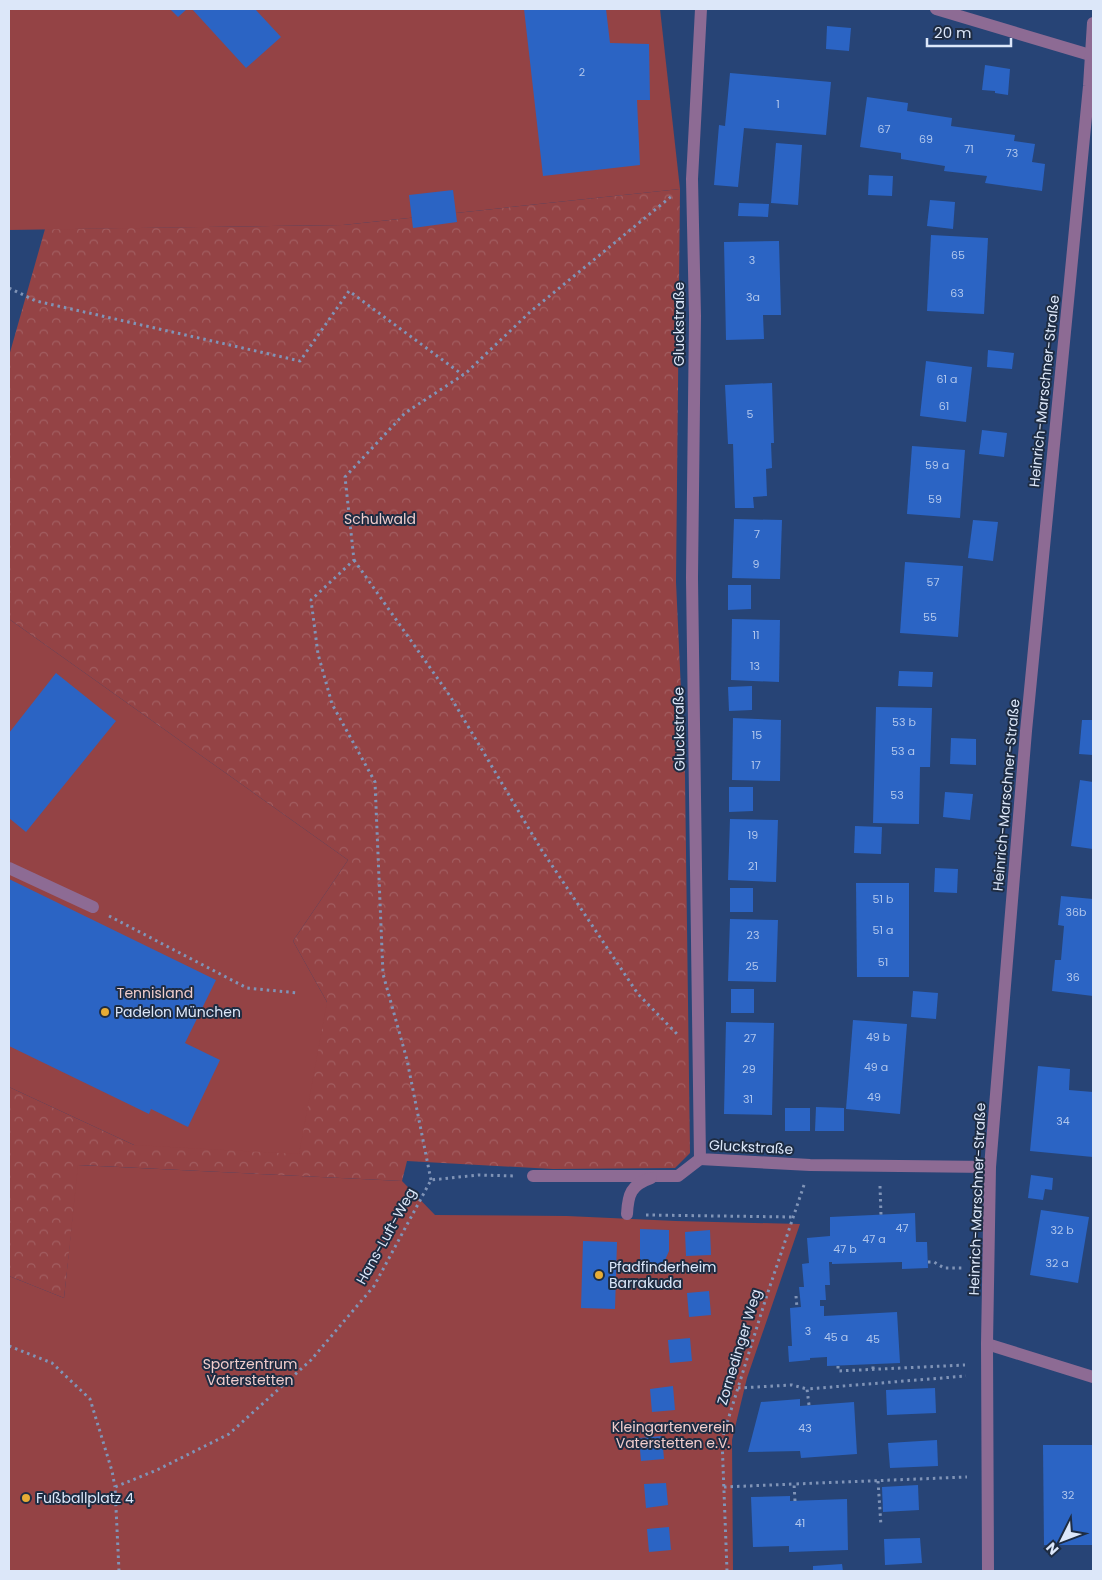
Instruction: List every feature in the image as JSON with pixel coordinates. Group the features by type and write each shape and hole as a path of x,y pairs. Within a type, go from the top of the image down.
{"street":[{"name":"Gluckstraße","path":"701,9 692,179 695,324 692,578 700,1159 810,1165 990,1167"},
{"path":"936,9 1090,56"},
{"name":"Heinrich-Marschner-Straße","path":"988,1571 987,1344 990,1167 1026,731 1091,87 1090,56 1093,23"},
{"path":"9,868 93,907"},
{"path":"533,1176 678,1176 700,1159"},
{"path":"627,1214 631,1191 640,1182 653,1177"},
{"path":"987,1344 1093,1377"}],"path":[{"path":"692,179 530,312 463,375 406,413 345,476 354,560 450,696 541,849 638,994 699,1055"},
{"path":"9,288 36,301 300,361 349,291 463,375"},
{"path":"354,560 311,600 318,654 332,704 375,782 383,974 407,1060 431,1180"},
{"path":"93,907 247,988 298,993"},
{"name":"Zornedinger Weg","path":"727,1571 722,1439 810,1165"},
{"name":"Hans-Luft-Weg","path":"116,1487 157,1470 229,1434 311,1360 374,1286 431,1180 478,1175 533,1176"},
{"path":"879,1183 881,1215"},
{"path":"627,1214 792,1217"},
{"path":"928,1262 934,1262 944,1268 964,1268"},
{"path":"796,1296 796,1308"},
{"path":"9,1346 52,1363 90,1400 116,1487 118,1571"},
{"path":"873,1369 874,1364"},
{"path":"838,1366 838,1371 965,1364"},
{"path":"738,1388 792,1385 807,1389 966,1376"},
{"path":"807,1389 809,1405"},
{"path":"724,1487 966,1477"},
{"path":"878,1481 881,1526"},
{"path":"794,1484 795,1501"}],"green space":[{"path":"9,9 660,9 680,189 343,225 9,230"},
{"name":"Schulwald","path":"680,189 676,582 685,777 690,1153 675,1168 553,1169 407,1161 402,1181 79,1165 64,1298 9,1276 9,1087 134,1145 327,1002 293,941 348,860 9,619 9,356 45,229 343,225"},
{"name":"Tennisland","path":"9,619 348,860 293,941 327,1002 299,1154 134,1145 9,1087"},
{"name":"Sportzentrum Vaterstetten","path":"78,1165 402,1181 435,1215 567,1216 800,1224 747,1378 732,1440 733,1571 9,1571 9,1276 64,1298"}],"building":[{"path":"170,9 187,9 178,17"},
{"path":"192,9 255,9 281,37 246,68"},
{"path":"524,9 606,9 610,43 649,44 650,100 637,100 640,165 543,176"},
{"path":"827,26 851,28 849,51 826,49"},
{"path":"985,65 1010,69 1008,95 982,90"},
{"path":"730,73 831,82 826,135 744,128 738,187 714,185 719,125 725,126"},
{"path":"867,97 908,103 907,111 952,118 951,126 1015,135 1014,141 1035,144 1032,162 1045,164 1042,191 985,183 987,176 944,171 945,166 901,159 901,153 860,147"},
{"path":"776,143 802,145 798,205 771,203"},
{"path":"869,175 893,176 892,196 868,195"},
{"path":"453,190 457,222 413,228 409,195"},
{"path":"930,200 955,202 953,229 927,226"},
{"path":"739,203 769,204 768,217 738,216"},
{"path":"931,235 988,238 984,314 927,311"},
{"path":"779,241 781,315 763,315 764,339 726,340 724,242"},
{"path":"988,350 1014,353 1012,369 987,367"},
{"path":"926,361 972,367 966,422 920,416"},
{"path":"772,383 774,443 771,443 772,468 766,469 767,496 753,497 754,508 735,508 733,444 728,444 725,385"},
{"path":"982,430 1007,433 1004,457 979,454"},
{"path":"912,446 965,450 960,518 907,514"},
{"path":"734,519 782,520 780,579 732,578"},
{"path":"973,520 998,522 993,561 968,558"},
{"path":"905,562 963,566 958,637 900,633"},
{"path":"728,585 751,585 751,609 728,610"},
{"path":"732,619 780,620 779,682 731,680"},
{"path":"899,671 933,672 932,687 898,686"},
{"path":"56,673 116,721 26,832 9,818 9,733"},
{"path":"752,686 752,710 729,711 728,687"},
{"path":"876,707 932,708 930,767 920,767 919,824 873,823"},
{"path":"733,718 781,720 780,781 732,780"},
{"path":"1082,720 1093,720 1093,755 1079,754"},
{"path":"951,738 976,739 976,765 950,764"},
{"path":"1080,780 1093,782 1093,849 1071,846"},
{"path":"729,787 753,787 753,811 729,812"},
{"path":"945,792 973,794 970,820 943,817"},
{"path":"730,819 778,820 776,882 728,880"},
{"path":"855,826 882,827 881,854 854,853"},
{"path":"935,868 958,869 957,893 934,892"},
{"name":"Padelon München","path":"9,879 216,980 185,1043 220,1060 188,1127 151,1109 149,1114 9,1046"},
{"path":"856,883 909,883 909,977 857,977"},
{"path":"730,888 753,888 753,912 730,912"},
{"path":"1061,896 1093,899 1093,996 1052,991 1055,960 1061,960 1064,926 1058,925"},
{"path":"730,919 778,920 776,982 728,981"},
{"path":"731,989 754,989 754,1013 731,1013"},
{"path":"913,991 938,993 936,1019 911,1017"},
{"path":"853,1020 907,1024 900,1114 846,1109"},
{"path":"726,1022 774,1023 772,1115 724,1114"},
{"path":"1038,1066 1070,1069 1069,1090 1093,1092 1093,1157 1030,1151"},
{"path":"816,1107 844,1108 844,1131 815,1131"},
{"path":"785,1108 810,1108 810,1131 785,1131"},
{"path":"1031,1175 1053,1178 1052,1190 1045,1189 1043,1200 1028,1198"},
{"path":"1041,1210 1089,1217 1078,1283 1030,1275"},
{"path":"915,1213 916,1242 927,1242 928,1268 902,1269 902,1262 832,1264 832,1262 829,1262 830,1285 825,1285 826,1300 820,1300 820,1306 824,1306 824,1316 897,1312 900,1363 827,1366 827,1357 789,1362 788,1346 792,1346 790,1308 801,1307 799,1287 804,1287 802,1264 809,1263 807,1238 830,1236 830,1217"},
{"path":"640,1229 669,1230 669,1251 662,1267 640,1266"},
{"path":"710,1230 711,1255 686,1256 685,1232"},
{"name":"Pfadfinderheim Barrakuda","path":"583,1241 617,1242 615,1309 581,1308"},
{"path":"709,1291 711,1315 689,1317 687,1293"},
{"path":"690,1338 692,1361 670,1363 668,1340"},
{"path":"673,1386 675,1410 652,1412 650,1389"},
{"path":"935,1388 936,1413 887,1415 886,1390"},
{"path":"800,1399 800,1406 854,1402 857,1454 801,1458 800,1451 748,1452 761,1402"},
{"path":"662,1436 664,1459 641,1461 639,1438"},
{"path":"937,1440 938,1466 890,1468 888,1443"},
{"path":"1043,1445 1093,1445 1093,1545 1044,1545"},
{"path":"666,1483 668,1505 646,1508 644,1484"},
{"path":"918,1485 919,1510 883,1512 882,1487"},
{"path":"790,1496 790,1501 847,1499 848,1550 789,1552 789,1546 753,1547 751,1497"},
{"path":"669,1527 671,1550 649,1552 647,1529"},
{"path":"920,1538 922,1563 885,1565 884,1539"},
{"path":"842,1564 843,1571 813,1571 813,1566"}],"place":[{"name":"Padelon München","path":"105,1012"},
{"name":"Pfadfinderheim Barrakuda","path":"599,1275"},
{"name":"Fußballplatz 4","path":"26,1498"}],"park label":[{"name":"Kleingartenverein Vaterstetten e.V.","path":"673,1435"}]}
